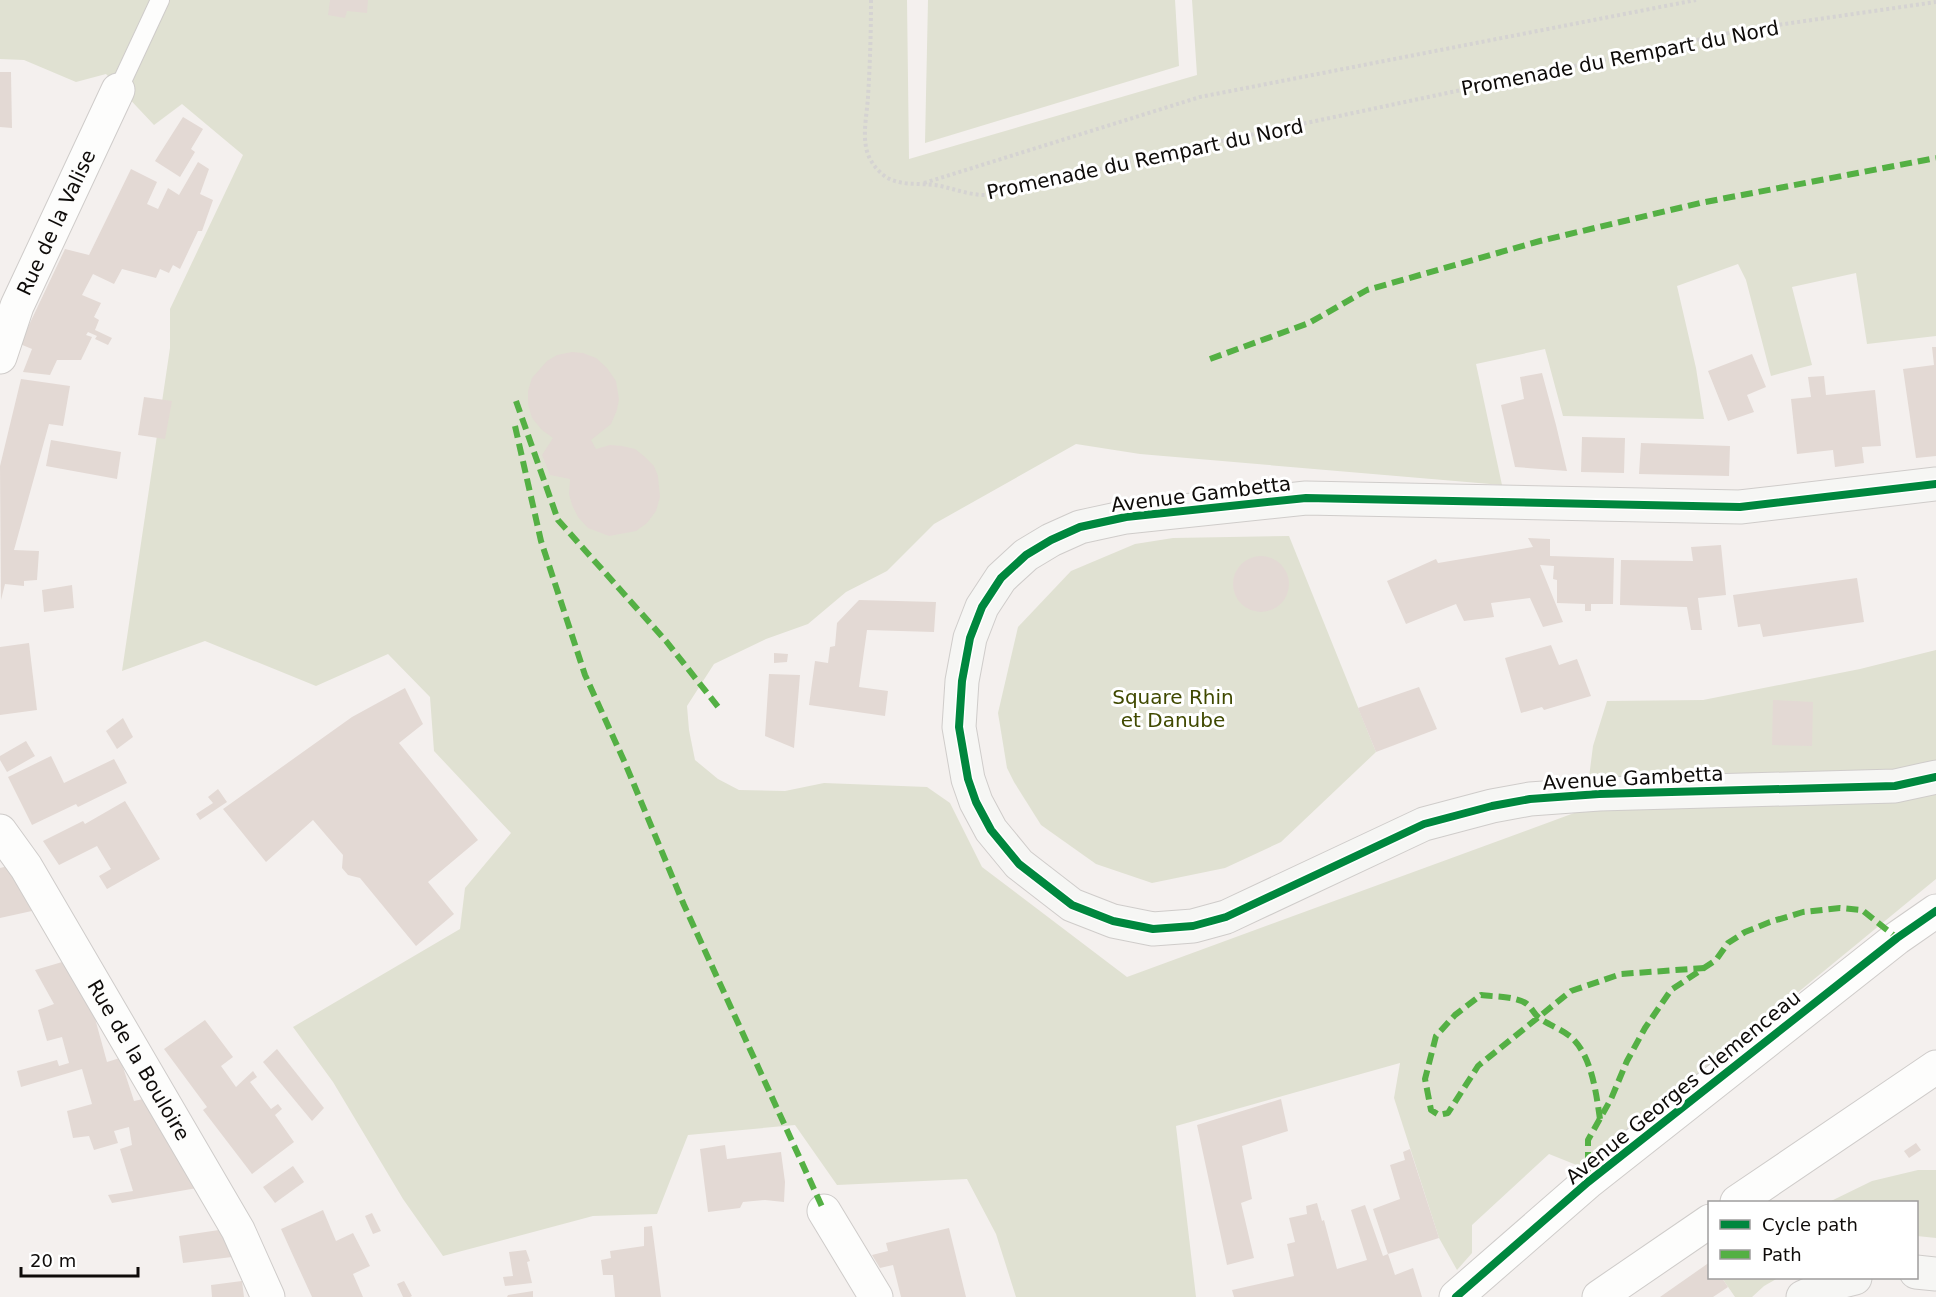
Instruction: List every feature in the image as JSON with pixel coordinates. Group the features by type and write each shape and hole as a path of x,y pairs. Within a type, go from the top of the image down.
{"main road":[{"name":"Avenue Gambetta","path":"1936,484 1740,507 1306,498 1126,517 1080,527 1051,540 1026,555 1001,578 982,607 970,638 962,681 959,727 968,779 976,802 991,830 1019,864 1072,905 1113,921 1153,929 1193,926 1226,917 1424,824 1492,806 1530,799 1599,794 1895,786 1936,777"},
{"path":"1918,1272 1936,1275"},
{"path":"1803,1297 1834,1283 1851,1279"}],"street":[{"name":"Rue de la Valise","path":"0,357 17,306 118,90"},
{"name":"Rue de la Bouloire","path":"0,831 32,877 238,1230 268,1297"},
{"name":"Avenue Georges Clemenceau","path":"1456,1297 1588,1182 1898,938 1936,911"},
{"path":"1740,1201 1936,1067"},
{"path":"824,1211 876,1297"},
{"path":"1599,1297 1708,1222"}],"lane":[{"path":"118,90 160,0"}],"path":[{"path":"871,0 866,148 877,169 886,177 897,182 923,183"}],"green space":[{"path":"0,0 907,0 909,159 1197,75 1192,0 1936,0 1936,336 1867,344 1856,273 1792,287 1812,365 1771,376 1746,280 1738,264 1677,286 1696,368 1704,419 1563,416 1545,349 1476,364 1502,485 1140,454 1076,444 934,524 887,571 846,592 808,624 766,639 714,664 687,706 695,760 718,779 739,790 785,791 824,783 927,787 950,803 982,867 1127,977 1585,809 1593,746 1607,701 1703,700 1860,669 1936,650 1936,879 1584,1168 1549,1154 1472,1225 1472,1253 1457,1270 1439,1238 1394,1098 1400,1063 1176,1126 1196,1297 1016,1297 996,1234 967,1179 837,1185 795,1125 688,1135 657,1214 593,1216 443,1256 403,1199 333,1082 293,1027 460,929 465,888 511,833 434,751 430,697 388,654 316,686 205,641 122,671 170,348 170,309 243,155 182,104 154,125 106,74 76,82 24,60 0,59"},
{"path":"928,0 1175,0 1179,66 925,143"},
{"name":"Square Rhin et Danube","path":"1289,536 1376,752 1281,842 1225,868 1152,883 1096,864 1041,825 1007,768 998,713 1018,627 1071,571 1135,544 1173,538"},
{"path":"1918,1170 1936,1170 1936,1238 1918,1236 1918,1201 1831,1201 1872,1181"},
{"path":"1723,1279 1776,1279 1752,1297 1735,1297"}],"building":[{"path":"330,0 368,0 367,13 347,11 345,18 328,15"},
{"path":"0,72 11,72 12,128 0,127"},
{"path":"183,117 203,129 191,149 195,152 180,177 155,161"},
{"path":"198,162 209,169 200,194 213,200 202,231 198,231 180,269 173,265 169,273 160,269 156,278 122,269 114,284 93,274 82,295 101,303 94,317 99,320 95,330 112,338 108,345 95,339 97,336 88,332 86,335 92,337 81,360 57,360 50,375 23,372 32,349 20,344 65,249 89,255 131,169 157,182 147,204 158,209 168,188 179,195"},
{"path":"1932,347 1936,347 1936,456 1916,458 1903,369 1934,365"},
{"path":"572,352 596,358 616,381 619,399 617,410 611,424 591,440 596,449 610,445 635,449 654,466 658,476 660,497 656,511 647,523 636,531 609,536 588,528 578,517 572,505 569,494 570,479 550,475 542,455 553,438 532,418 528,404 528,391 532,378 547,361 557,355"},
{"path":"1752,354 1766,387 1747,395 1754,412 1728,421 1708,371"},
{"path":"1542,373 1567,471 1515,467 1501,405 1524,399 1520,377"},
{"path":"1824,376 1826,395 1875,390 1881,446 1862,447 1864,463 1835,467 1833,450 1797,454 1791,399 1811,397 1808,377"},
{"path":"21,379 70,386 63,426 49,424 14,550 39,551 37,580 24,581 24,586 5,584 1,600 0,466"},
{"path":"144,397 172,401 165,439 138,435"},
{"path":"1582,437 1625,438 1624,473 1581,472"},
{"path":"51,440 121,452 117,479 46,466"},
{"path":"1641,443 1730,446 1729,476 1639,474"},
{"path":"1528,538 1550,539 1550,556 1614,558 1613,604 1591,604 1591,611 1585,611 1585,604 1557,603 1557,580 1553,579 1554,566 1540,565 1563,622 1543,627 1530,598 1491,603 1494,617 1464,621 1456,604 1406,624 1387,581 1436,559 1438,563 1533,547"},
{"path":"1721,545 1726,595 1698,598 1702,630 1691,630 1687,607 1620,605 1621,560 1693,561 1691,547"},
{"path":"1255,556 1267,556 1277,560 1285,568 1289,584 1285,600 1277,608 1267,612 1255,612 1245,608 1237,600 1233,590 1233,578 1237,568 1245,560"},
{"path":"1857,578 1864,622 1763,637 1760,624 1738,627 1733,595"},
{"path":"72,585 74,608 44,612 42,590"},
{"path":"859,600 936,602 934,632 867,630 859,687 888,691 885,716 809,705 815,661 828,663 830,647 835,646 837,623"},
{"path":"29,643 37,710 0,715 0,647"},
{"path":"1551,645 1559,665 1577,659 1591,696 1544,710 1542,707 1521,713 1505,658"},
{"path":"774,653 788,654 787,662 774,663"},
{"path":"769,674 800,675 794,748 765,736"},
{"path":"1419,687 1437,729 1376,752 1358,708"},
{"path":"405,688 423,724 399,743 478,840 428,882 454,914 416,946 360,878 348,875 342,868 343,855 313,820 266,862 223,809 352,717"},
{"path":"1773,700 1813,702 1812,746 1772,745"},
{"path":"123,718 133,737 117,749 106,731"},
{"path":"26,741 35,756 7,772 0,756"},
{"path":"51,756 64,783 114,759 127,783 78,807 76,804 32,825 8,777"},
{"path":"218,789 227,802 200,820 196,814 213,803 208,797"},
{"path":"125,801 160,859 107,889 99,876 111,869 97,846 59,865 43,841 83,821 85,824"},
{"path":"12,865 41,909 0,918 0,868"},
{"path":"69,960 88,993 107,1062 120,1058 134,1101 148,1098 197,1188 112,1203 108,1195 133,1191 120,1149 132,1145 129,1127 114,1131 118,1143 94,1150 89,1136 73,1138 67,1111 92,1104 82,1069 21,1087 17,1071 57,1060 59,1066 69,1063 62,1037 47,1041 38,1010 54,1004 35,970"},
{"path":"205,1020 233,1057 221,1066 236,1087 253,1071 257,1077 250,1082 271,1109 278,1104 282,1109 275,1115 294,1142 252,1174 203,1110 207,1107 164,1049"},
{"path":"277,1049 324,1108 312,1121 263,1062"},
{"path":"1281,1099 1288,1131 1242,1146 1252,1199 1241,1203 1254,1258 1227,1265 1197,1125"},
{"path":"1916,1143 1921,1150 1909,1158 1904,1151"},
{"path":"725,1145 727,1159 781,1152 785,1182 784,1202 765,1200 743,1202 740,1208 708,1212 700,1149"},
{"path":"1410,1149 1439,1238 1388,1254 1373,1209 1400,1199 1390,1165 1405,1160 1403,1152"},
{"path":"293,1166 304,1182 275,1203 263,1187"},
{"path":"1317,1203 1337,1269 1367,1260 1351,1210 1365,1205 1383,1256 1388,1254 1395,1275 1413,1268 1422,1297 1234,1297 1232,1290 1294,1276 1287,1244 1295,1242 1289,1218 1307,1214 1306,1206"},
{"path":"323,1210 336,1241 353,1233 370,1266 353,1274 363,1297 312,1297 281,1229"},
{"path":"372,1213 381,1231 373,1234 365,1216"},
{"path":"652,1226 661,1297 615,1297 613,1275 603,1275 601,1260 611,1258 610,1251 644,1246 644,1227"},
{"path":"949,1228 966,1297 901,1297 893,1265 880,1268 872,1255 888,1251 886,1243"},
{"path":"219,1230 232,1257 183,1263 179,1236"},
{"path":"526,1250 530,1261 527,1262 532,1283 505,1286 503,1277 513,1276 509,1252"},
{"path":"1708,1263 1708,1279 1723,1279 1728,1287 1713,1297 1660,1297"},
{"path":"242,1281 244,1297 212,1297 211,1285"},
{"path":"404,1281 412,1296 410,1297 403,1297 397,1284"},
{"path":"533,1291 533,1297 507,1297 508,1295"}],"marked path":[{"path":"1210,359 1309,323 1367,290 1540,241 1700,203 1936,158"},
{"path":"516,401 558,520 666,641 719,708"},
{"path":"515,426 541,541 585,675 625,763 684,905 824,1211"},
{"path":"1588,1182 1588,1140 1611,1099 1627,1061 1645,1028 1671,990 1716,960 1728,943 1745,932 1770,922 1803,912 1840,908 1862,910 1897,938"},
{"path":"1600,1119 1592,1075 1584,1054 1571,1037 1539,1018 1537,1016 1536,1015 1529,1006 1522,1001 1481,995 1455,1015 1436,1036 1425,1079 1431,1110 1439,1115 1448,1113 1478,1066 1571,991 1621,974 1705,968"}],"cycle path":[{"path":"1936,484 1740,507 1306,498 1126,517 1080,527 1051,540 1026,555 1001,578 982,607 970,638 962,681 959,727 968,779 976,802 991,830 1019,864 1072,905 1113,921 1153,929 1193,926 1226,917 1424,824 1492,806 1530,799 1599,794 1895,786 1936,777"},
{"path":"1456,1297 1588,1182 1897,938 1936,911"}]}
